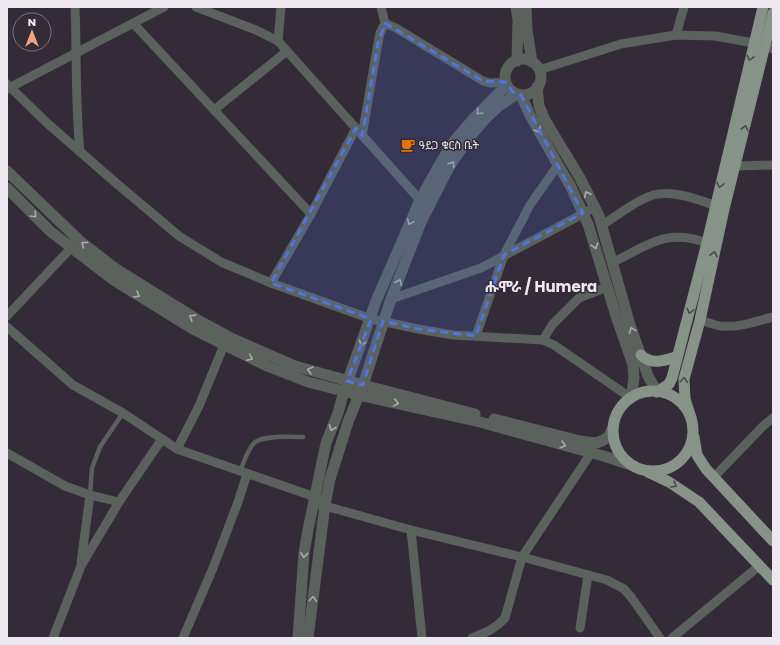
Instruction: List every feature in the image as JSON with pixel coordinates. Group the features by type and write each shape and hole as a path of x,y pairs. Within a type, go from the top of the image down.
{"main road":[{"path":"763,7 754,43 720,208 700,320 684,379 685,399 692,423 697,455 706,469 773,541"},
{"path":"657,392 669,384 678,357 707,243 735,166 769,47 773,13"},
{"path":"641,355 646,360 659,362 678,357"},
{"path":"636,467 648,471 658,471 670,467 678,463 689,449 692,441 692,423 684,406 670,395 657,392 646,392 631,398 619,411 613,427 617,448 622,456 636,467 669,482 699,502 773,580"}],"street":[{"path":"76,7 76,110 80,152"},
{"path":"164,7 77,53 8,87 80,152 179,236 221,262 271,283 371,319 453,335 543,340 554,345 631,398 634,378 633,365 588,224 570,185 519,94 513,92 506,84 506,72 512,63 517,60 522,59 535,66 621,44 676,35 715,36 769,47"},
{"path":"196,7 256,30 278,41 362,136 425,202"},
{"path":"278,41 281,7"},
{"path":"362,136 380,33 385,24 381,7"},
{"path":"516,7 518,20 517,60"},
{"path":"526,7 527,30 535,66 540,78 538,87 539,106 545,120 580,178 599,216 628,318 648,376 657,392"},
{"path":"676,35 684,7"},
{"path":"133,23 310,214"},
{"path":"385,24 396,28 482,81 506,84"},
{"path":"214,110 287,51"},
{"path":"308,638 330,479 348,422 425,202 441,162 455,140 506,84"},
{"path":"298,638 304,553 326,443 338,413 376,301 394,259 425,202 468,138 499,106 519,94 533,91 538,87"},
{"path":"271,283 356,128"},
{"path":"476,336 504,255 530,205 558,165"},
{"path":"735,166 773,165"},
{"path":"7,171 80,241 193,329 267,366 308,382 346,386"},
{"path":"7,188 50,231 112,279 198,320 232,339 295,366 360,390 580,441 596,443 604,440 609,436 613,427"},
{"path":"602,225 643,199 661,193 681,195 720,208"},
{"path":"391,299 481,268 594,208"},
{"path":"612,262 657,240 686,237 707,243"},
{"path":"7,316 71,248"},
{"path":"543,340 552,326 579,298 607,287"},
{"path":"700,320 720,326 732,326 773,317"},
{"path":"7,327 73,385 123,413 177,450 243,472 314,500 411,530 522,557 607,580 624,589 660,638"},
{"path":"177,450 199,406 224,345"},
{"path":"714,477 758,431 773,418"},
{"path":"480,419 636,467"},
{"path":"53,638 81,566 119,502 162,439"},
{"path":"7,453 58,482 90,495 119,502"},
{"path":"472,638 492,630 498,626 504,618 522,557 591,453"},
{"path":"183,638 213,568 238,502 243,472"},
{"path":"81,566 90,495"},
{"path":"411,530 422,638"},
{"path":"672,638 759,566"},
{"path":"580,628 588,575"}],"lane":[{"path":"90,495 92,468 100,447 123,413"},
{"path":"243,472 250,449 260,440 266,438 303,437"}],"highlighted area":[{"path":"385,23 483,81 506,82 513,92 521,95 583,213 504,255 476,336 418,329 383,321 363,385 347,381 371,319 271,283 356,128 362,136 378,43"}],"place":[{"name":"ዓይጋ ቁርስ ቤት","path":"408,145"}],"district":[{"name":"ሑሞራ / Humera","path":"541,287"}]}
